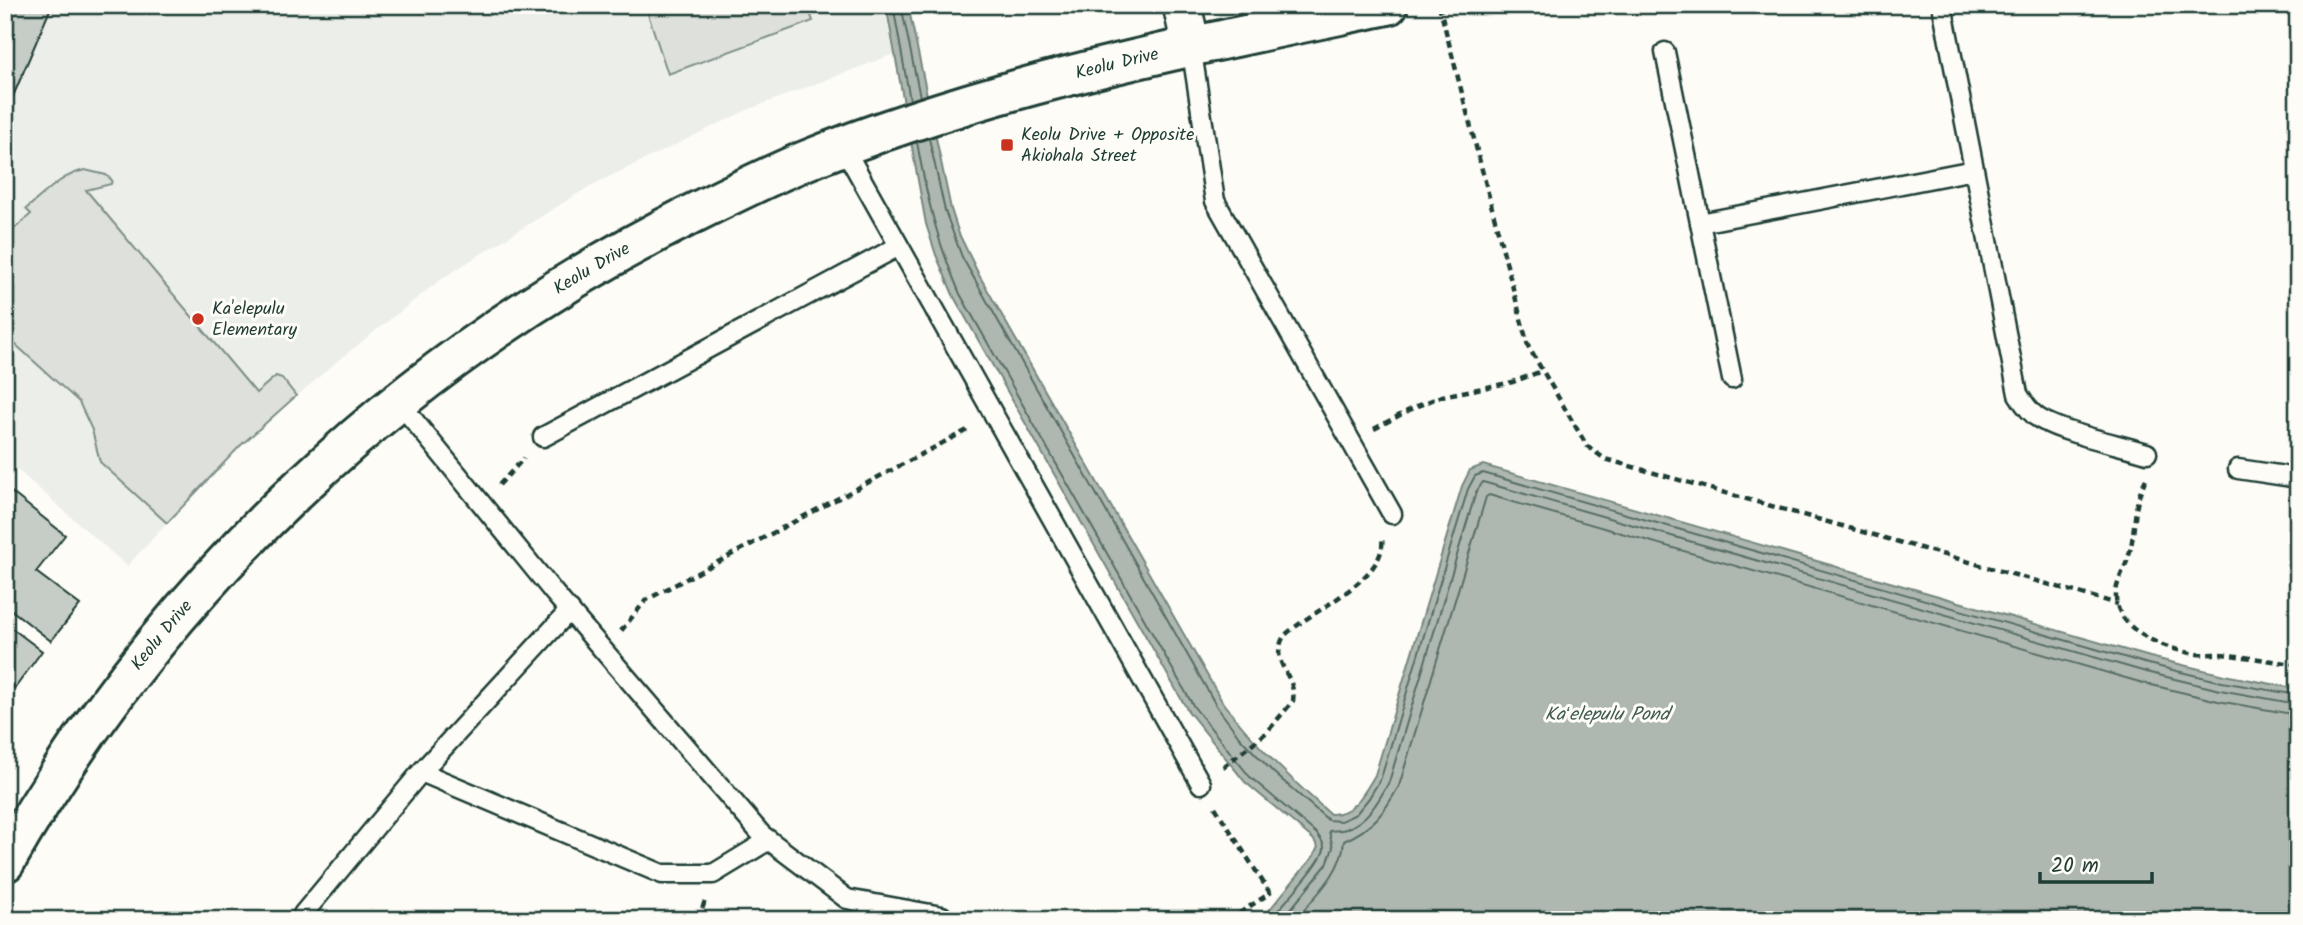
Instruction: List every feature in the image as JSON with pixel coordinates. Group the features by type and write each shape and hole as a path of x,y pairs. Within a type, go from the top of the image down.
{"main road":[{"name":"Keolu Drive","path":"5,862 96,717 201,589 264,521 398,401 536,302 627,247 806,160 884,131 1051,79 1191,46 1388,5"}],"street":[{"path":"1182,5 1191,46"}],"lane":[{"path":"1942,5 2014,382 2025,406 2038,418 2054,426 2147,453"},
{"path":"1191,46 1215,201 1392,514"},
{"path":"1665,51 1732,379"},
{"path":"843,146 1201,784"},
{"path":"1700,223 1974,170"},
{"path":"542,437 899,246"},
{"path":"398,401 569,610 762,835 847,899 942,916"},
{"path":"2238,469 2298,478"},
{"path":"303,914 421,772 569,610"},
{"path":"421,772 662,874 713,874 769,841"}],"path":[{"path":"1439,5 1528,346 1587,446 1605,459 2118,604"},
{"path":"1351,441 1415,407 1442,396 1513,382 1542,371"},
{"path":"605,651 646,600 994,416"},
{"path":"482,504 542,437"},
{"path":"2149,473 2138,494 2130,554 2118,582 2116,598 2120,613 2129,625 2154,642 2199,654 2228,655 2298,665"},
{"path":"1219,770 1266,732 1293,701 1293,684 1278,660 1279,643 1283,636 1340,597 1375,564 1383,551 1383,540 1377,524 1392,514"},
{"path":"1201,784 1270,893 1229,920"}],"shaded area":[{"name":"Ka'elepulu Elementary","path":"5,5 884,5 894,54 747,110 590,186 444,277 336,362 240,446 127,566 5,459"},
{"path":"645,5 807,5 813,21 668,74"},
{"path":"85,170 106,175 112,180 111,184 86,190 256,393 276,376 282,378 296,396 240,446 167,523 100,462 92,430 79,402 5,335 5,237 31,214 26,209 47,191 68,176"}],"water":[{"name":"Kaʻelepulu Pond","path":"886,5 908,5 951,209 959,234 979,275 1223,703 1274,761 1330,814 1352,807 1375,775 1462,486 1470,470 1483,465 2150,657 2298,689 2298,920 1261,920 1313,857 1318,847 1313,839 1245,782 1188,711 954,297 926,224"}],"building":[{"path":"5,5 52,5 5,115"},
{"path":"5,487 65,535 36,572 80,605 51,641 5,605"},
{"path":"5,623 42,651 15,688 5,680"}],"place":[{"name":"Keolu Drive + Opposite Akiohala Street","path":"1007,145"},
{"name":"Ka'elepulu Elementary","path":"198,319"}]}
